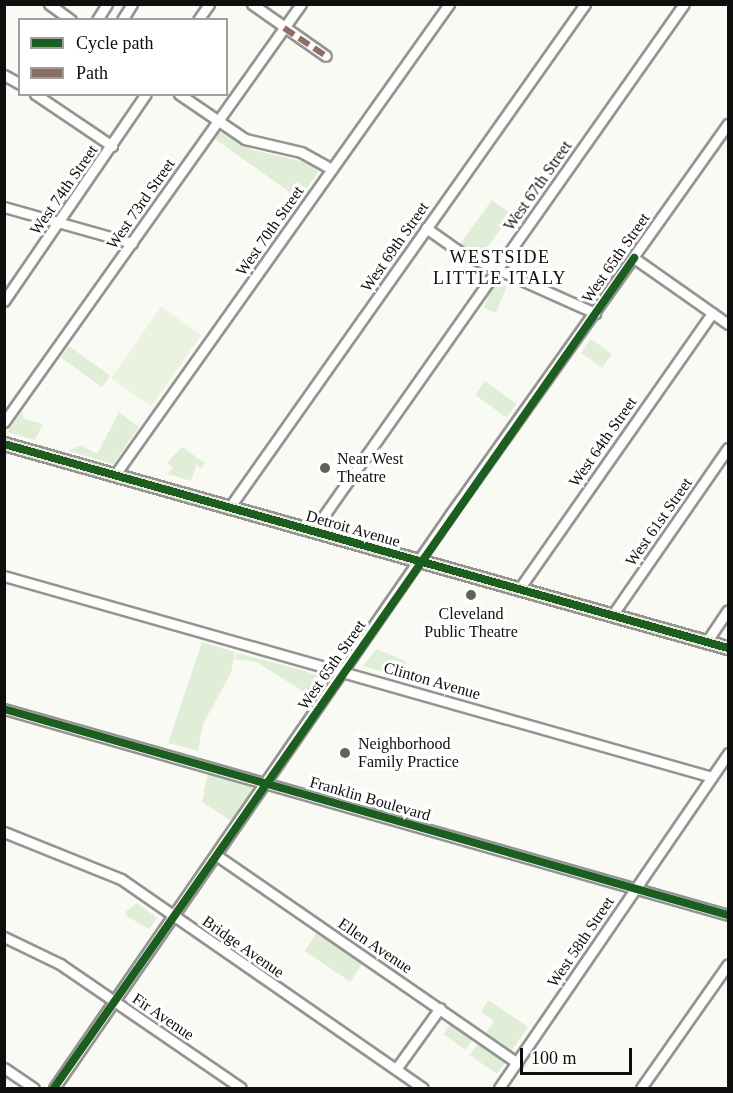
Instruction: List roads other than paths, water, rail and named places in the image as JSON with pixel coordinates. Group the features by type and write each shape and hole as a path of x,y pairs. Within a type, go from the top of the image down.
{"main road":[{"name":"Detroit Avenue","path":"4,444 729,648"}],"street":[{"path":"50,4 68,18"},
{"path":"98,18 107,4"},
{"path":"123,18 132,4"},
{"path":"199,18 209,4"},
{"path":"252,4 326,57"},
{"name":"West 73rd Street","path":"4,422 301,4"},
{"name":"West 70th Street","path":"114,476 449,4"},
{"name":"West 69th Street","path":"229,508 585,4"},
{"name":"West 67th Street","path":"313,531 684,4"},
{"path":"4,75 18,83"},
{"path":"38,96 112,146"},
{"name":"West 74th Street","path":"4,302 145,96"},
{"path":"182,96 245,139 301,152 332,169"},
{"name":"West 65th Street","path":"54,1089 419,561 729,124"},
{"path":"4,207 132,243"},
{"path":"426,228 463,254 595,313"},
{"path":"634,258 729,324"},
{"name":"West 64th Street","path":"519,589 712,313"},
{"name":"West 61st Street","path":"614,614 729,448"},
{"name":"Clinton Avenue","path":"4,576 712,777"},
{"path":"707,641 729,610"},
{"name":"Franklin Boulevard","path":"4,709 729,915"},
{"name":"West 58th Street","path":"499,1089 729,753"},
{"name":"Bridge Avenue","path":"4,832 120,879 423,1089"},
{"name":"Ellen Avenue","path":"216,855 517,1063"},
{"name":"Fir Avenue","path":"4,937 60,964 241,1089"},
{"path":"641,1089 729,964"},
{"path":"396,1069 440,1008"},
{"path":"4,1068 34,1089"}],"place":[{"name":"Near West Theatre","path":"325,468"},
{"name":"Cleveland Public Theatre","path":"471,595"},
{"name":"Neighborhood Family Practice","path":"345,753"}],"district":[{"name":"WESTSIDE LITTLE ITALY","path":"500,268"}]}
